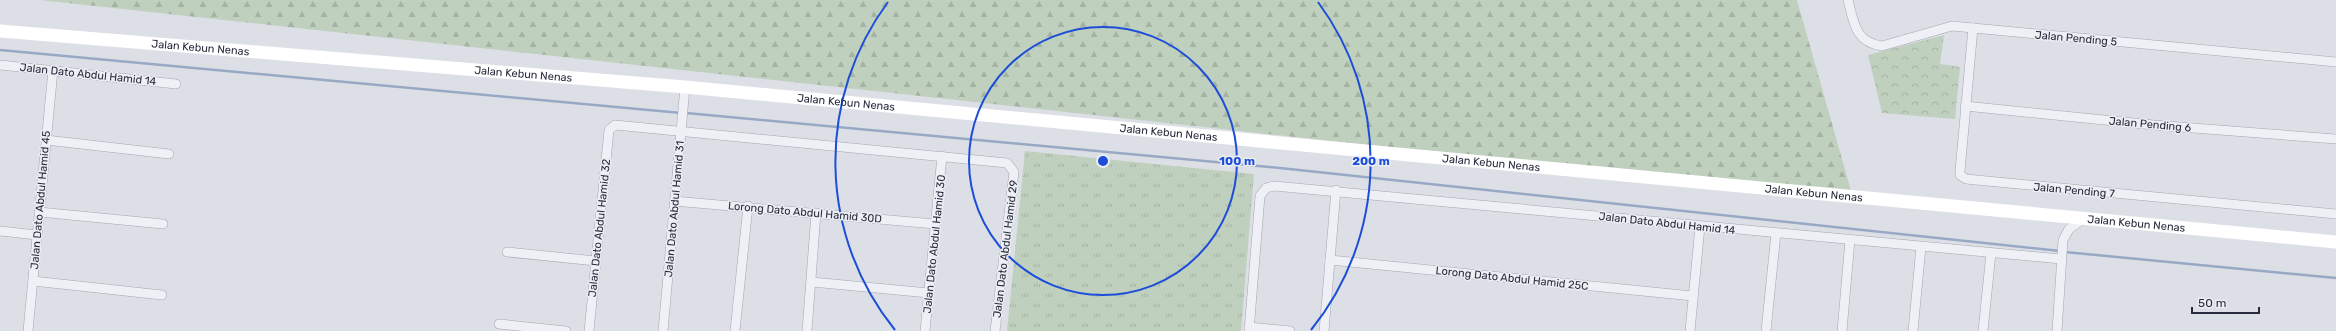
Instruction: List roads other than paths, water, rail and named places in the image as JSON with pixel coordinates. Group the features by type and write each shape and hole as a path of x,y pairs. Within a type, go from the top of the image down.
{"street":[{"name":"Jalan Pending 5","path":"1848,0 1861,39 1870,44 1888,45 1952,26 2336,62"},
{"name":"Jalan Pending 7","path":"1973,28 1960,171 1960,175 1966,179 2336,214"},
{"name":"Jalan Kebun Nenas","path":"0,31 684,87 2082,220 2336,242"},
{"name":"Jalan Dato Abdul Hamid 14","path":"0,64 176,84"},
{"name":"Jalan Dato Abdul Hamid 45","path":"28,331 53,70"},
{"name":"Jalan Dato Abdul Hamid 31","path":"663,331 684,87"},
{"name":"Jalan Pending 6","path":"1965,106 2154,125 2336,139"},
{"name":"Jalan Dato Abdul Hamid 32","path":"589,331 609,130 615,125 680,131"},
{"path":"680,131 942,156"},
{"path":"46,140 169,154"},
{"name":"Jalan Dato Abdul Hamid 29","path":"942,156 1007,163 1012,166 1014,172 995,331"},
{"name":"Jalan Dato Abdul Hamid 30","path":"925,331 942,156"},
{"name":"Jalan Dato Abdul Hamid 14","path":"1249,329 1260,196 1266,188 1274,186 1336,190 1700,226 2061,259"},
{"path":"1324,331 1336,190"},
{"name":"Lorong Dato Abdul Hamid 30D","path":"674,201 748,206 935,224"},
{"path":"735,331 748,206"},
{"path":"39,212 163,224"},
{"path":"807,331 812,282 816,213"},
{"path":"2057,331 2061,259 2066,233 2082,220"},
{"path":"1690,331 1700,226"},
{"path":"0,231 37,235"},
{"path":"1766,331 1776,233"},
{"path":"1842,331 1850,240"},
{"path":"1913,331 1921,247"},
{"path":"507,252 596,261"},
{"path":"1983,331 1991,253"},
{"name":"Lorong Dato Abdul Hamid 25C","path":"1330,260 1694,296"},
{"path":"33,281 162,295"},
{"path":"812,282 929,293"},
{"path":"499,324 566,331"},
{"path":"1249,329 1290,331"}],"waterway":[{"path":"0,50 681,113"},
{"path":"686,113 1280,168 2060,251"},
{"path":"2065,252 2336,278"}]}
